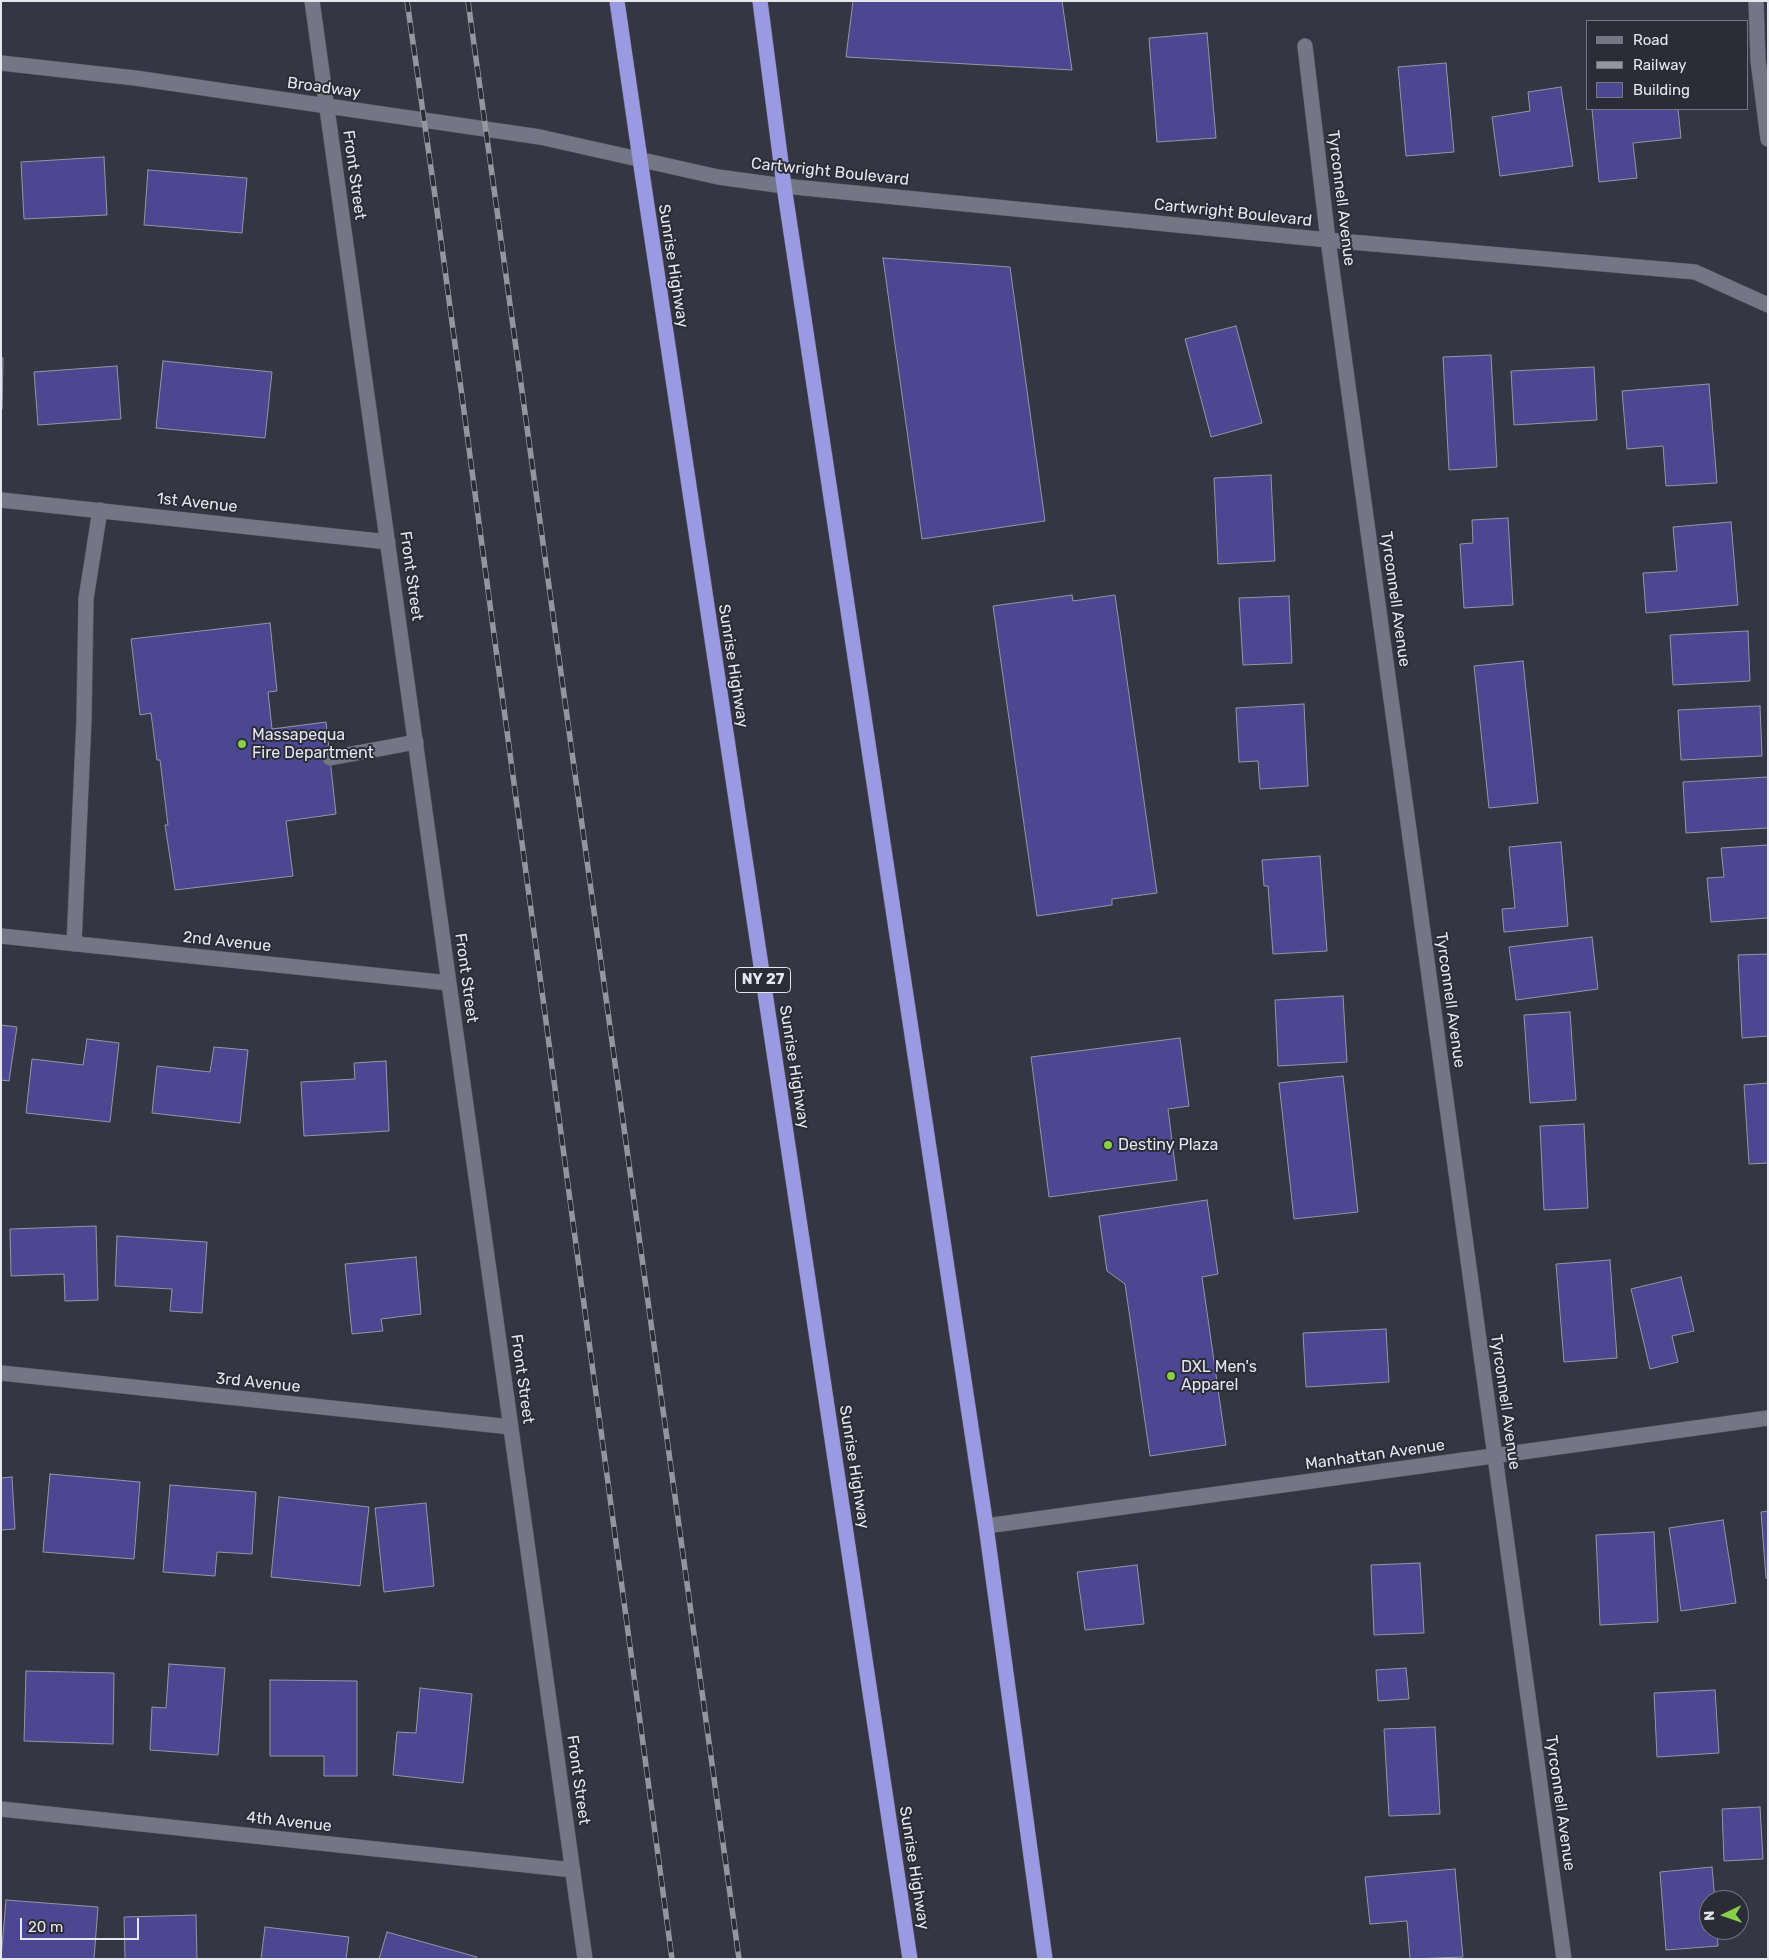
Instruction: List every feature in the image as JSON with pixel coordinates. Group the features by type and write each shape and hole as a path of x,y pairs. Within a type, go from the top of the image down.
{"highway":[{"name":"Sunrise Highway","path":"618,1 640,159 910,1959"},
{"path":"760,1 784,186 986,1526 1045,1959"}],"street":[{"name":"Front Street","path":"312,1 585,1959"},
{"path":"1756,1 1758,60 1768,139"},
{"name":"Tyrconnell Avenue","path":"1305,46 1328,240 1564,1959"},
{"name":"Broadway","path":"1,63 134,78 540,137 718,177"},
{"name":"Cartwright Boulevard","path":"718,177 784,186 1328,240 1695,272 1768,305"},
{"name":"1st Avenue","path":"1,500 388,542"},
{"path":"74,944 84,718 86,599 100,510"},
{"path":"330,758 416,742"},
{"name":"2nd Avenue","path":"1,936 449,983"},
{"name":"3rd Avenue","path":"1,1373 511,1427"},
{"name":"Manhattan Avenue","path":"986,1526 1768,1418"},
{"name":"4th Avenue","path":"1,1809 573,1870"}],"building":[{"path":"853,1 1062,1 1072,70 846,57"},
{"path":"1207,33 1216,138 1157,142 1149,38"},
{"path":"1446,63 1454,152 1406,156 1398,67"},
{"path":"1561,87 1573,166 1500,176 1492,117 1530,111 1528,92"},
{"path":"1592,110 1678,110 1681,138 1633,143 1637,178 1599,182"},
{"path":"104,157 107,215 24,219 21,162"},
{"path":"148,170 247,178 242,233 144,225"},
{"path":"883,258 1010,267 1045,521 922,539"},
{"path":"1236,326 1262,423 1211,437 1185,339"},
{"path":"1491,355 1497,467 1449,470 1443,357"},
{"path":"1,358 3,358 2,409 1,409"},
{"path":"163,361 272,372 265,438 156,428"},
{"path":"117,366 121,419 38,425 34,372"},
{"path":"1594,367 1597,420 1514,425 1511,371"},
{"path":"1709,384 1717,483 1666,486 1663,446 1627,449 1622,391"},
{"path":"1271,475 1275,561 1218,564 1214,478"},
{"path":"1508,518 1513,605 1464,608 1460,544 1473,543 1472,520"},
{"path":"1731,522 1738,605 1646,613 1643,573 1677,571 1673,527"},
{"path":"1072,595 1073,601 1115,595 1157,893 1112,899 1112,905 1037,916 993,606"},
{"path":"1289,596 1292,663 1243,665 1239,598"},
{"name":"Massapequa Fire Department","path":"270,623 277,691 268,692 272,729 326,722 336,814 286,821 293,876 175,890 165,825 168,825 160,760 157,760 151,713 140,715 131,639"},
{"path":"1748,631 1750,681 1673,685 1670,635"},
{"path":"1523,661 1538,803 1489,808 1474,666"},
{"path":"1304,704 1308,786 1260,789 1258,761 1239,762 1236,708"},
{"path":"1760,706 1762,756 1681,760 1678,710"},
{"path":"1768,777 1768,828 1686,833 1683,782"},
{"path":"1561,842 1568,926 1504,932 1502,909 1515,908 1509,847"},
{"path":"1768,845 1768,918 1711,922 1707,878 1724,877 1721,848"},
{"path":"1320,856 1327,951 1273,954 1268,886 1264,886 1262,860"},
{"path":"1592,937 1598,989 1516,1000 1509,947"},
{"path":"1768,954 1768,1036 1742,1038 1738,955"},
{"path":"1343,996 1347,1062 1278,1066 1275,1000"},
{"path":"1570,1012 1576,1100 1530,1103 1524,1015"},
{"path":"1,1025 17,1027 9,1081 1,1080"},
{"name":"Destiny Plaza","path":"1180,1038 1189,1106 1168,1109 1177,1180 1049,1197 1031,1057"},
{"path":"87,1039 119,1043 110,1122 26,1113 32,1059 83,1065"},
{"path":"214,1047 248,1050 240,1123 152,1113 157,1066 210,1072"},
{"path":"386,1061 389,1131 304,1136 301,1082 355,1079 354,1063"},
{"path":"1343,1076 1358,1212 1294,1219 1279,1083"},
{"path":"1768,1083 1768,1163 1749,1164 1744,1085"},
{"path":"1584,1124 1588,1208 1544,1210 1540,1126"},
{"path":"1207,1200 1218,1274 1202,1277 1226,1445 1150,1456 1125,1284 1107,1271 1099,1216"},
{"path":"96,1226 98,1300 65,1301 64,1274 11,1276 10,1229"},
{"path":"117,1236 207,1242 202,1313 170,1311 172,1289 115,1286"},
{"path":"416,1257 421,1314 381,1319 383,1331 352,1334 345,1264"},
{"path":"1610,1260 1617,1358 1564,1362 1556,1264"},
{"path":"1681,1277 1694,1331 1672,1336 1678,1362 1650,1369 1631,1289"},
{"path":"1386,1329 1389,1382 1306,1387 1303,1333"},
{"path":"50,1474 140,1482 134,1559 43,1552"},
{"path":"12,1477 15,1529 1,1530 1,1478"},
{"path":"170,1485 256,1492 252,1554 217,1552 215,1576 163,1572"},
{"path":"279,1497 369,1507 360,1586 271,1577"},
{"path":"426,1503 434,1586 384,1592 375,1508"},
{"path":"1768,1511 1768,1578 1766,1578 1761,1512"},
{"path":"1723,1520 1736,1603 1681,1611 1669,1528"},
{"path":"1654,1532 1658,1622 1600,1625 1596,1535"},
{"path":"1420,1563 1424,1633 1374,1635 1371,1565"},
{"path":"1137,1565 1144,1624 1085,1630 1077,1572"},
{"path":"169,1664 225,1668 218,1755 150,1750 152,1707 166,1708"},
{"path":"1406,1668 1409,1699 1378,1701 1376,1670"},
{"path":"26,1671 114,1673 113,1744 24,1741"},
{"path":"270,1680 357,1681 357,1776 324,1776 324,1756 270,1756"},
{"path":"420,1688 472,1694 463,1783 393,1775 397,1732 416,1733"},
{"path":"1715,1690 1719,1753 1657,1757 1654,1693"},
{"path":"1435,1727 1440,1814 1389,1816 1384,1729"},
{"path":"1760,1807 1763,1859 1724,1861 1722,1809"},
{"path":"1712,1867 1714,1890 1699,1890 1699,1940 1718,1940 1718,1946 1666,1950 1660,1872"},
{"path":"1455,1869 1463,1957 1410,1959 1407,1921 1370,1924 1365,1877"},
{"path":"6,1900 98,1907 94,1959 1,1959"},
{"path":"196,1915 197,1959 125,1959 124,1917"},
{"path":"265,1927 349,1937 346,1959 261,1959"},
{"path":"387,1932 477,1957 476,1959 379,1959"}],"railway":[{"path":"407,1 436,203 672,1959"},
{"path":"468,1 739,1959"}],"place":[{"name":"Massapequa Fire Department","path":"242,744"},
{"name":"Destiny Plaza","path":"1108,1145"},
{"name":"DXL Men's Apparel","path":"1171,1376"}]}
